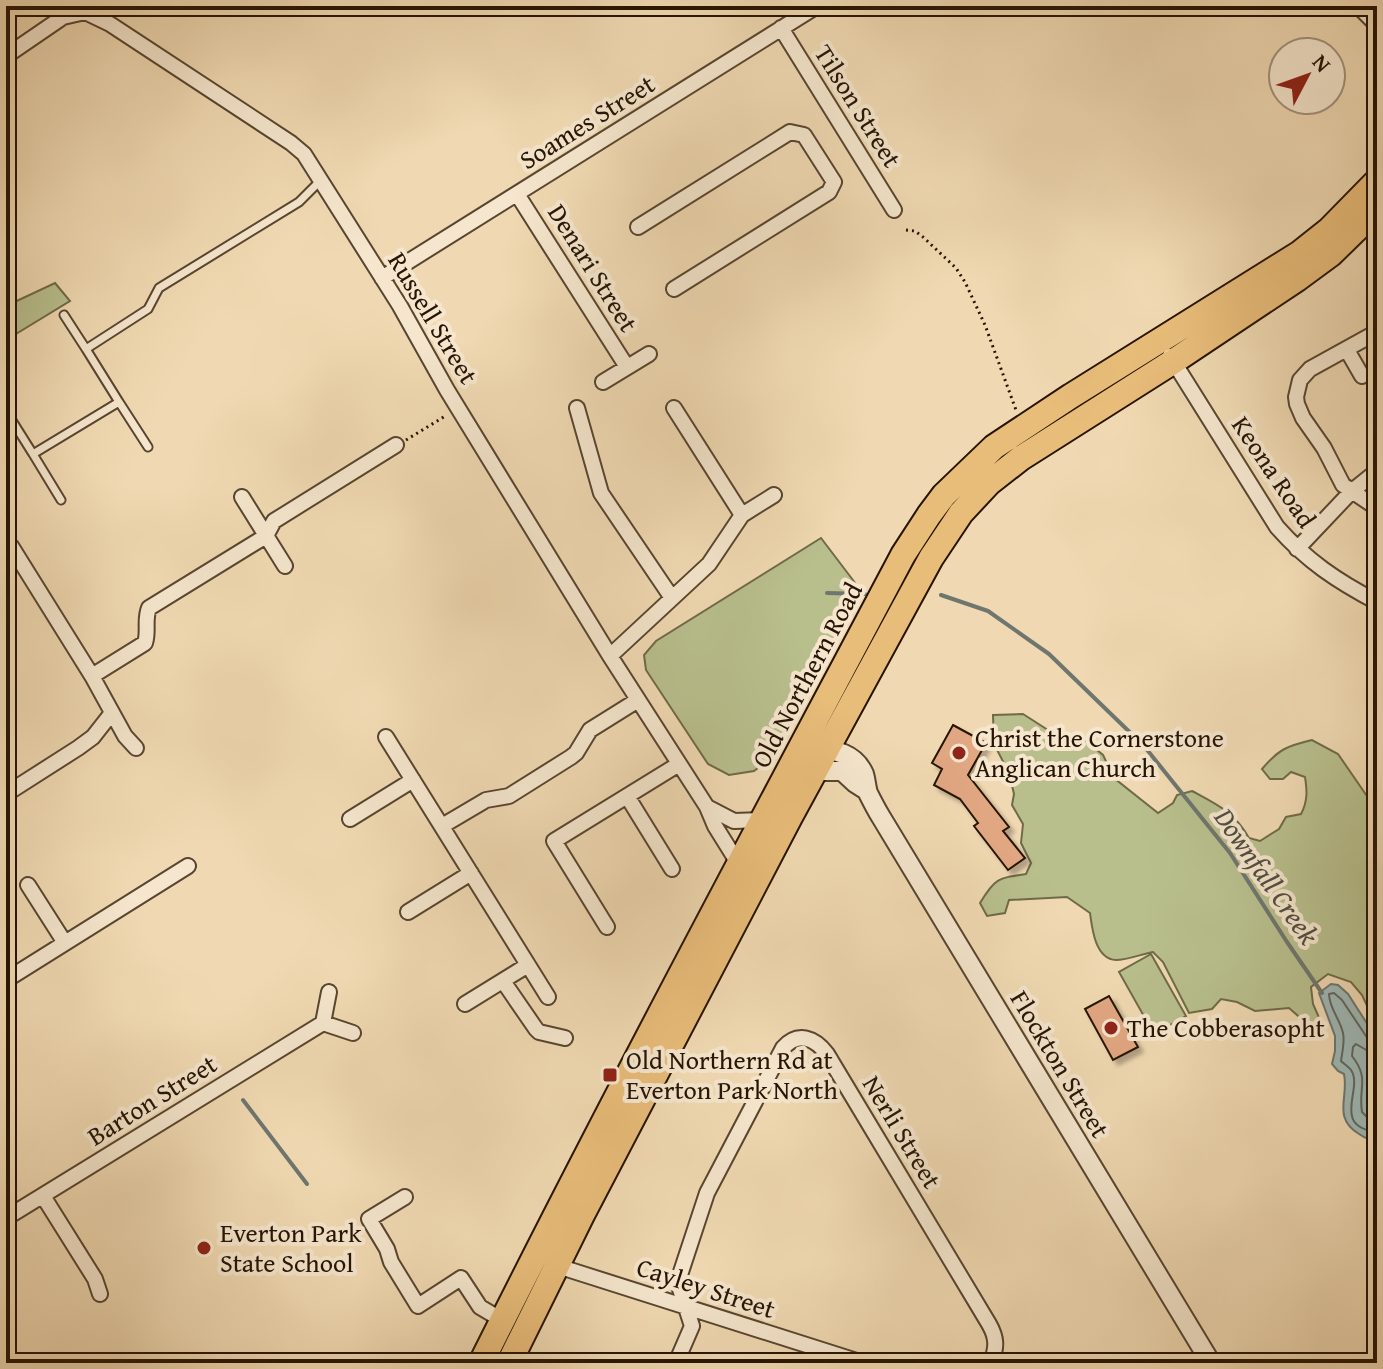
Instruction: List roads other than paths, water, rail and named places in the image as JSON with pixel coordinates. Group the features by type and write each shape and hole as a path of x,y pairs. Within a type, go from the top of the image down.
{"highway":[{"name":"Old Northern Road","path":"509,1363 582,1215 762,869 945,534 975,497 1005,469 1310,246 1377,181"},
{"name":"Old Northern Road","path":"481,1363 738,863 903,555 944,495 976,463 1013,433 1167,351 1323,260 1377,209"},
{"path":"554,1216 565,1219 582,1215"}],"street":[{"name":"Soames Street","path":"382,278 817,6"},
{"name":"Russell Street","path":"6,56 63,17 86,9 304,154 610,656 707,807 738,863"},
{"name":"Tilson Street","path":"781,28 894,210"},
{"path":"638,227 790,132 804,135 834,182 829,192 674,289"},
{"name":"Denari Street","path":"517,194 627,367"},
{"path":"1377,332 1310,369 1300,380 1296,397 1303,418 1324,448 1340,481 1351,492 1377,508"},
{"path":"1347,350 1362,376"},
{"name":"Keona Road","path":"1167,351 1267,514 1297,549 1332,577 1377,602"},
{"name":"Denari Street","path":"603,382 649,354"},
{"path":"577,408 601,493 672,598"},
{"path":"674,408 742,515"},
{"path":"92,676 145,643 149,608 266,536 274,521 396,445"},
{"path":"1297,549 1351,492 1377,471"},
{"path":"610,656 709,564 742,515 774,495"},
{"path":"242,497 285,566"},
{"path":"11,546 92,676 111,714 136,748"},
{"path":"442,826 486,800 509,796 571,757 590,730 638,700"},
{"path":"6,794 93,737 111,714"},
{"path":"386,737 548,997"},
{"path":"791,764 815,751 822,760"},
{"name":"Flockton Street","path":"822,760 840,752 855,761 865,776 866,790 896,842 1211,1363"},
{"path":"607,927 554,841 679,764"},
{"path":"350,819 413,780"},
{"path":"627,796 672,869"},
{"path":"707,807 734,821 762,820"},
{"path":"6,980 188,866"},
{"path":"408,912 471,873"},
{"path":"28,885 65,943"},
{"path":"465,1004 528,965"},
{"path":"503,981 539,1032 565,1038"},
{"path":"329,992 323,1023 353,1033"},
{"name":"Barton Street","path":"6,1218 323,1023"},
{"name":"Nerli Street","path":"687,1307 679,1278 707,1193 783,1048 795,1039 809,1038 827,1054 989,1324 996,1339 991,1363"},
{"path":"43,1196 95,1279 100,1294"},
{"path":"405,1197 369,1219 418,1306 461,1278 480,1307 502,1320"},
{"name":"Cayley Street","path":"535,1254 558,1265 863,1363"},
{"path":"676,1363 692,1330 687,1307"}],"lane":[{"path":"1353,6 1377,30"},
{"path":"86,349 148,309 159,288 299,202 320,181"},
{"path":"64,315 148,447"},
{"path":"33,454 119,402"},
{"path":"6,411 61,500"}],"water":[{"path":"1331,984 1338,985 1348,994 1377,1039 1377,1140 1359,1134 1346,1121 1343,1107 1344,1074 1332,1064 1335,1036 1319,993"}],"waterway":[{"path":"827,593 865,594"},
{"name":"Downfall Creek","path":"941,595 988,611 1049,654 1144,746 1230,853 1322,993"},
{"path":"243,1100 307,1184"},
{"name":"Downfall Creek","path":"1377,1221 1370,1253 1377,1299"}],"place":[{"name":"Christ the Cornerstone Anglican Church","path":"959,753"},
{"name":"The Cobberasopht","path":"1111,1028"},
{"name":"Old Northern Rd at Everton Park North","path":"610,1075"},
{"name":"Everton Park State School","path":"204,1248"}]}
